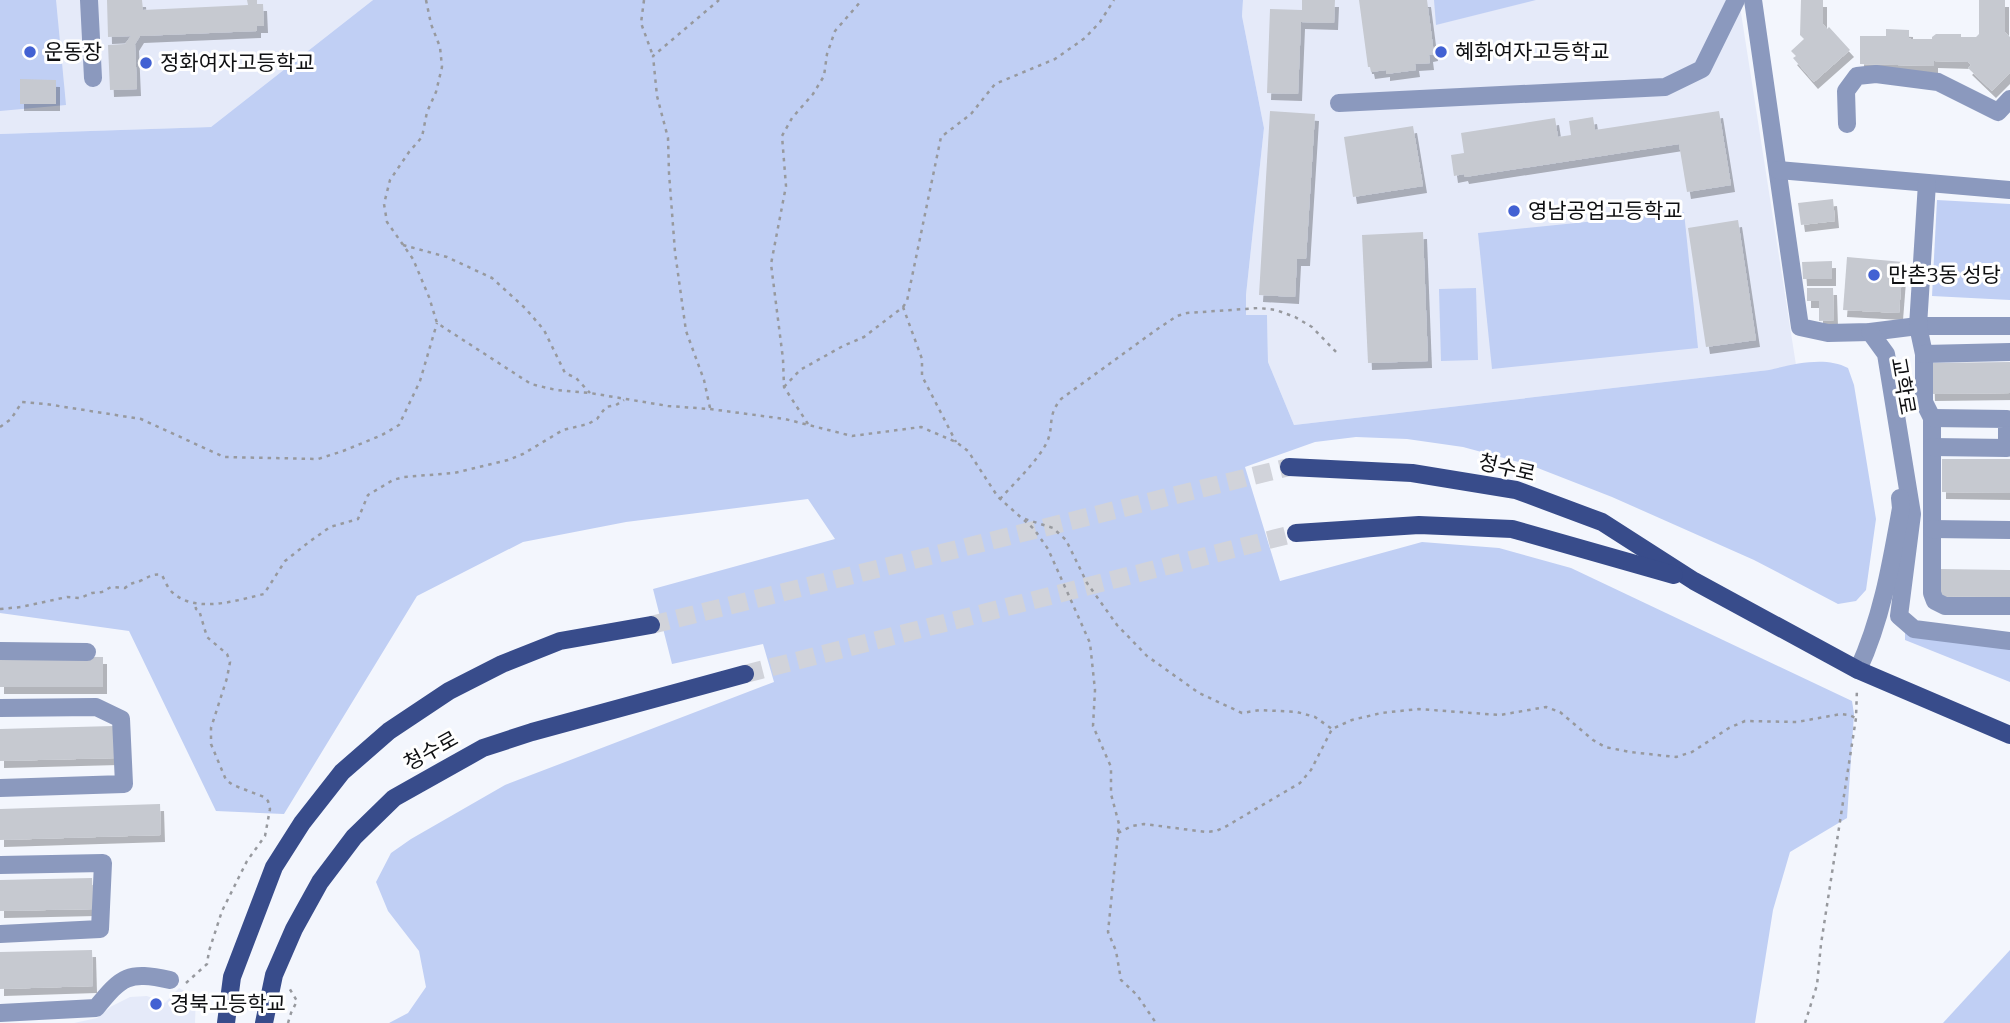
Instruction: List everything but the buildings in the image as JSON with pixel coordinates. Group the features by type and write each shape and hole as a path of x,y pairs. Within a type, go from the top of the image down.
{"main road":[{"name":"청수로","path":"1289,467 1412,473 1516,490 1602,522 1694,581 1858,670 2010,735"},
{"name":"청수로","path":"1296,533 1419,525 1512,529 1694,581"},
{"name":"청수로","path":"226,1023 232,977 274,867 302,823 342,772 389,731 449,691 502,664 560,641 652,625"},
{"name":"청수로","path":"264,1023 274,975 294,929 320,882 354,837 394,798 483,748 745,674"}],"street":[{"path":"89,0 93,78"},
{"path":"1339,103 1665,87 1702,69 1736,0"},
{"name":"교학로","path":"1753,0 1800,327 1828,333 1870,332 1901,508 1884,598 1870,645 1858,670"},
{"path":"1847,124 1846,92 1857,76 1876,74 1938,82 1998,113 2010,99"},
{"path":"1778,170 2010,190"},
{"path":"1927,183 1918,326 1924,354 1924,402 1932,418 1931,593 1935,601 1945,606 2010,606"},
{"path":"2010,326 1918,326 1870,332 1886,354 1912,514 1899,615 1913,629 2010,641"},
{"path":"1924,354 2010,352"},
{"path":"1932,418 2007,419 2009,435 2007,448 1932,447"},
{"path":"1932,529 2010,530"},
{"path":"4,646 87,652"},
{"path":"0,708 96,707 121,719 124,784 0,788"},
{"path":"0,864 103,863 100,929 0,934"},
{"path":"0,1013 96,1008 112,988 129,976 152,976 170,980"}],"path":[{"path":"0,427 11,419 22,402 46,404 141,419 224,457 318,458 369,440 399,425 419,381 437,323 413,259 387,222 384,204 390,180 422,136 442,67 440,47 426,0"},
{"path":"643,0 641,23 653,56 657,96 668,138 674,239 686,331 704,380 710,408"},
{"path":"653,56 719,0"},
{"path":"808,425 784,387 771,264 786,187 782,136 792,118 813,94 824,76 827,54 835,31 862,0"},
{"path":"784,387 800,370 864,337 907,302 940,137 971,114 995,83 1055,59 1085,38 1100,22 1114,0"},
{"path":"402,245 447,257 492,278 518,300 544,330 565,373 576,379 590,393"},
{"path":"903,307 922,359 922,376 956,442"},
{"path":"1000,499 1045,447 1052,414 1062,399 1177,317 1208,311 1259,308 1276,310 1312,327 1339,355"},
{"path":"437,323 531,384 668,406 710,408 785,419 852,436 921,427 956,442 968,451 1000,499 1034,529 1048,550 1090,643 1095,690 1093,726 1111,767 1111,794 1118,816 1108,932 1116,951 1121,980 1137,995 1156,1023"},
{"path":"0,609 67,597 80,598 111,587 125,588 132,581 140,581 157,573 162,575 170,592 200,604 228,602 264,594 285,561 330,527 358,519 368,495 393,480 467,471 509,460 563,430 588,424 597,419 606,407 625,399"},
{"path":"1021,517 1053,528 1066,540 1087,583 1117,625 1147,656 1199,693 1242,713 1260,710 1297,712 1315,717 1332,729"},
{"path":"170,980 188,983 207,964 222,911 247,861 265,836 270,809 264,797 226,780 211,744 211,728 228,678 230,662 227,654 207,637 195,602"},
{"path":"1805,1023 1817,985 1856,719 1858,670"},
{"path":"1118,833 1144,824 1216,831 1300,783 1311,770 1332,729 1352,720 1401,709 1500,715 1546,707 1560,712 1605,747 1676,757 1692,752 1728,727 1745,721 1797,722 1842,714 1856,719"},
{"path":"274,975 291,988 298,1001 288,1023"}],"shaded area":[{"name":"정화여자고등학교","path":"0,0 373,0 211,127 0,134"},
{"name":"운동장","path":"0,0 56,0 66,105 0,111"},
{"path":"373,0 1243,0 1242,16 1264,128 1246,315 1267,315 1268,362 1294,425 1769,370 1809,362 1829,362 1848,368 1854,385 1876,519 1866,590 1856,601 1838,604 1754,560 1612,497 1530,465 1463,447 1407,439 1356,437 1315,442 1245,467 1280,581 1422,542 1499,548 1571,568 1852,701 1854,714 1847,818 1790,852 1773,910 1755,1023 389,1023 408,1013 426,987 419,951 388,911 376,882 391,853 505,785 774,682 763,644 672,664 653,589 835,539 808,499 626,522 523,542 417,596 284,814 216,811 129,631 0,613 0,134 211,127"},
{"name":"영남공업고등학교","path":"1243,0 1739,0 1796,365 1294,425 1268,362 1267,315 1246,315 1264,128 1242,16"},
{"path":"1434,0 1536,0 1436,25"},
{"path":"1937,200 2010,204 2010,300 1932,296"},
{"path":"1684,212 1698,348 1492,369 1478,233"},
{"path":"1476,288 1478,360 1441,361 1439,289"},
{"path":"1905,632 2010,647 2010,682 1905,640"},
{"path":"2010,950 2010,1023 1943,1023"},
{"name":"경북고등학교","path":"179,988 196,997 195,1023 74,1023 97,1018 130,997 147,996 165,1003"}],"tunnel":[{"path":"651,625 1289,467"},
{"path":"745,674 1296,533"}],"place":[{"name":"운동장","path":"30,52"},
{"name":"혜화여자고등학교","path":"1441,52"},
{"name":"정화여자고등학교","path":"146,63"},
{"name":"영남공업고등학교","path":"1514,211"},
{"name":"만촌3동 성당","path":"1874,275"},
{"name":"경북고등학교","path":"156,1004"}]}
